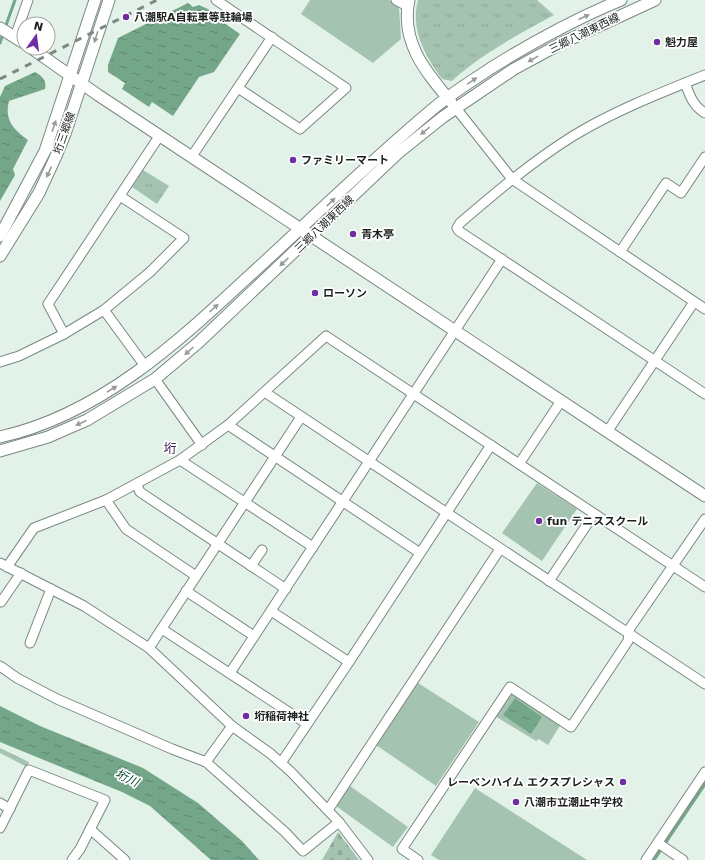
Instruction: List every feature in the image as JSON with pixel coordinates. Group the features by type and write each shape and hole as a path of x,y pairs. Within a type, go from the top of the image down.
{"street":[{"path":"23,16 28,0"},
{"name":"垳三郷線","path":"0,236 44,151 95,0"},
{"name":"垳三郷線","path":"0,256 39,193 56,156 65,134 109,0"},
{"path":"216,0 346,88 300,129 238,88"},
{"path":"396,0 408,3 407,26 415,53 423,67 512,179 705,309"},
{"name":"三郷八潮東西線","path":"0,438 42,425 77,410 115,387 145,366 214,309 391,145 447,98 538,39 620,0"},
{"name":"三郷八潮東西線","path":"0,451 48,438 87,420 155,379 199,342 398,153 455,107 514,69 562,43 649,1"},
{"path":"0,28 16,38"},
{"path":"192,156 272,38"},
{"path":"43,56 81,83 705,496"},
{"path":"705,75 656,95 574,136 512,179 460,223 457,228 459,231 705,394"},
{"path":"685,83 692,101 705,113"},
{"path":"64,334 48,304 160,135"},
{"path":"620,252 666,183 681,193 705,157"},
{"path":"0,362 19,356 64,334 104,310 150,272 184,238 120,196"},
{"path":"230,673 344,502 502,259"},
{"path":"607,432 694,302"},
{"path":"104,310 145,366"},
{"path":"368,860 339,822 281,763 232,726 149,648 84,606 4,565 34,528 106,500 137,485 180,460 228,425 266,393 326,336 705,588"},
{"path":"155,379 202,445"},
{"path":"266,393 446,514 705,684"},
{"path":"519,464 560,401"},
{"path":"149,648 301,417"},
{"path":"228,425 420,554"},
{"path":"281,763 491,446"},
{"path":"180,460 313,547"},
{"path":"137,485 140,492 286,589"},
{"path":"106,500 126,529 196,576"},
{"path":"549,581 594,514"},
{"path":"418,860 402,849 510,687 571,727 628,641 630,628 705,519"},
{"path":"328,810 500,549"},
{"path":"251,566 262,550"},
{"path":"1,602 21,573"},
{"path":"30,643 51,589"},
{"path":"186,591 254,636"},
{"path":"271,610 349,662"},
{"path":"162,629 307,724"},
{"path":"0,666 17,678 57,699 172,749 206,762 285,832 303,851 339,822"},
{"path":"206,762 232,726"},
{"path":"0,828 29,770 105,800 72,860"},
{"path":"646,860 705,772"},
{"path":"0,803 10,809"},
{"path":"90,829 125,860"},
{"path":"658,843 683,860"}],"green space":[{"path":"310,0 389,0 399,7 401,39 373,63 301,14"},
{"path":"418,0 537,0 554,15 488,53 452,81 442,79 430,61 421,42 416,22"},
{"path":"143,170 169,186 157,204 132,187"},
{"name":"fun テニススクール","path":"537,483 577,509 542,561 502,533"},
{"path":"418,683 479,722 436,786 376,745"},
{"path":"509,693 514,693 561,724 548,745 539,739 536,741 495,716"},
{"path":"0,748 29,762 27,767 0,753"},
{"path":"350,786 408,827 393,847 336,806"},
{"path":"475,788 587,860 439,860 431,855"},
{"path":"338,832 359,860 322,860"}],"water":[{"path":"188,3 193,7 199,5 210,10 208,12 240,34 214,72 199,77 173,116 152,102 149,107 122,89 125,83 108,72 108,65 118,38"},
{"path":"35,72 43,79 45,89 9,101 8,114 11,124 28,140 13,169 15,175 0,201 0,97 5,86"},
{"path":"515,698 542,717 531,734 503,715"},
{"name":"垳川","path":"0,706 40,726 143,768 198,803 242,841 259,860 211,860 150,806 122,792 0,742"}],"waterway":[{"path":"5,28 15,0"},
{"path":"0,43 3,34"},
{"path":"654,860 705,784"}],"railway":[{"path":"0,79 157,0"}],"place":[{"name":"八潮駅A自転車等駐輪場","path":"126,17"},
{"name":"魁力屋","path":"657,42"},
{"name":"ファミリーマート","path":"293,160"},
{"name":"青木亭","path":"353,234"},
{"name":"ローソン","path":"315,293"},
{"name":"fun テニススクール","path":"539,521"},
{"name":"垳稲荷神社","path":"246,716"},
{"name":"レーベンハイム エクスプレシャス","path":"623,782"},
{"name":"八潮市立潮止中学校","path":"516,802"}],"district":[{"name":"垳","path":"170,448"}]}
